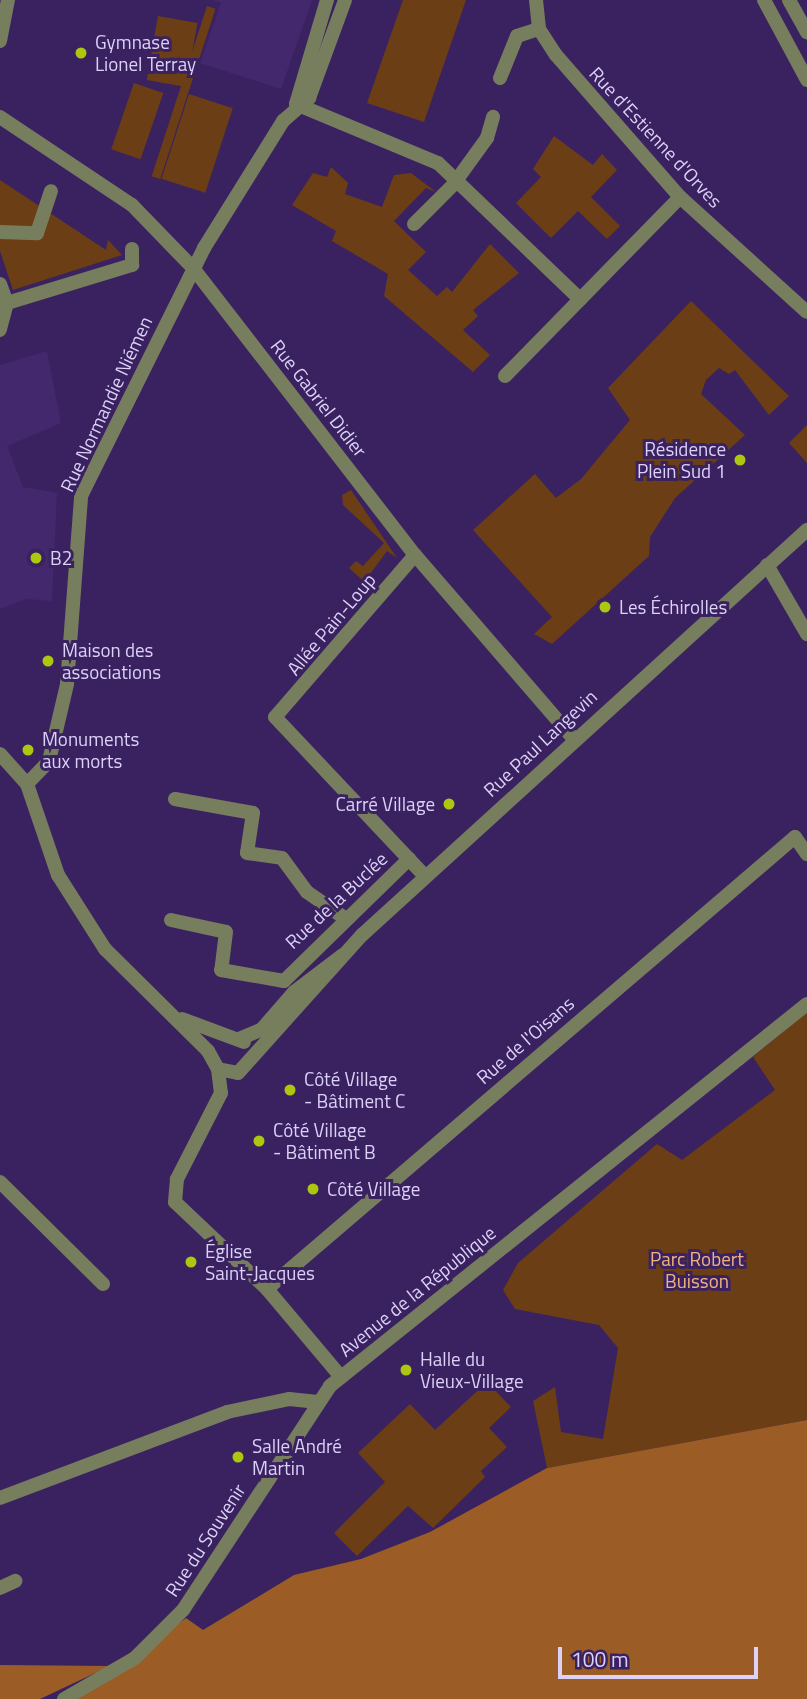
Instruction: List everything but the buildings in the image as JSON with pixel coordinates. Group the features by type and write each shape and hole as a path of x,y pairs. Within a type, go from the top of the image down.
{"street":[{"path":"0,41 8,0"},
{"name":"Rue Normandie Niémen","path":"27,784 49,761 67,684 81,496 193,268 296,104 327,0"},
{"name":"Rue Normandie Niémen","path":"296,104 309,99 345,0"},
{"path":"500,78 517,36 539,29 536,0"},
{"path":"764,0 807,80"},
{"path":"789,0 807,32"},
{"name":"Rue d'Estienne d'Orves","path":"539,29 680,197 807,312"},
{"path":"296,104 422,152 456,178 580,299"},
{"name":"Rue Gabriel Didier","path":"0,117 132,205 193,268 415,555 574,739"},
{"path":"414,224 456,178 487,138 493,117"},
{"path":"0,232 37,233 51,191"},
{"path":"505,376 680,197"},
{"path":"8,303 132,265 132,249"},
{"path":"0,284 8,303 0,330"},
{"name":"Rue Paul Langevin","path":"234,1038 262,1029 574,739 807,530"},
{"name":"Allée Pain-Loup","path":"275,717 415,555"},
{"path":"767,565 807,634"},
{"name":"Rue de la Buclée","path":"275,717 425,876"},
{"path":"0,754 27,784 58,874 79,913 168,1013 216,1065 231,1074 246,1067 250,1052 234,1038 168,1013"},
{"path":"175,799 253,813 247,853 282,858 307,892 346,919"},
{"name":"Rue de l'Oisans","path":"267,1289 795,837 807,854"},
{"name":"Rue de la Buclée","path":"284,981 409,859"},
{"path":"171,920 226,932 221,970 284,981 295,999"},
{"name":"Rue Paul Langevin","path":"214,1109 295,999"},
{"name":"Avenue de la République","path":"318,1402 341,1377 807,1004"},
{"path":"234,1038 218,1043 216,1065 221,1093 177,1179 175,1202 267,1289 341,1377"},
{"path":"0,1182 103,1284"},
{"path":"0,1498 227,1412 289,1399 318,1402"},
{"name":"Rue du Souvenir","path":"64,1699 135,1657 183,1610 318,1402"},
{"path":"0,1588 15,1581"}],"shaded area":[{"path":"213,0 312,0 281,89 200,63 221,3"},
{"path":"47,351 61,423 7,446 23,487 57,493 52,601 26,599 0,609 0,365"},
{"path":"807,1420 807,1699 77,1699 186,1618 203,1630 294,1575 361,1559 430,1532 547,1468"},
{"path":"0,1665 110,1666 40,1699 0,1699"}],"green space":[{"path":"403,0 466,0 424,122 367,103"},
{"path":"207,6 216,9 160,179 152,176"},
{"path":"158,16 197,23 186,87 147,80"},
{"path":"134,83 163,93 141,159 111,149"},
{"path":"189,94 233,108 205,193 161,179"},
{"path":"554,136 593,165 602,154 617,170 591,197 620,226 607,239 578,211 551,238 516,203 541,177 533,169"},
{"path":"331,167 348,183 345,194 382,207 394,175 411,173 436,192 426,188 394,221 426,252 408,270 437,296 447,287 452,292 490,244 519,273 473,310 478,316 463,330 490,355 473,372 384,296 388,274 332,241 336,231 292,205 313,173 327,177"},
{"path":"0,180 106,250 108,240 122,255 13,290 0,251"},
{"path":"691,301 789,396 769,415 735,370 729,374 719,368 706,380 701,394 745,435 675,498 650,537 649,556 552,644 534,634 552,617 473,530 535,474 556,498 581,479 630,420 608,388"},
{"path":"807,425 807,463 789,443"},
{"path":"351,490 397,558 387,551 370,574 370,587 349,568 356,561 363,566 384,543 343,505 342,495"},
{"name":"Parc Robert Buisson","path":"807,1012 807,1420 547,1468 533,1401 555,1387 561,1432 603,1439 618,1348 599,1325 515,1309 503,1290 518,1263 657,1144 682,1160 775,1090 753,1057"},
{"path":"487,1382 511,1407 489,1428 507,1447 481,1471 485,1477 433,1528 408,1506 357,1556 334,1533 385,1482 358,1453 410,1404 435,1430"}],"place":[{"name":"Gymnase Lionel Terray","path":"81,53"},
{"name":"Résidence Plein Sud 1","path":"740,460"},
{"name":"B2","path":"36,558"},
{"name":"Les Échirolles","path":"605,607"},
{"name":"Maison des associations","path":"48,661"},
{"name":"Monuments aux morts","path":"28,750"},
{"name":"Carré Village","path":"449,804"},
{"name":"Côté Village - Bâtiment C","path":"290,1090"},
{"name":"Côté Village - Bâtiment B","path":"259,1141"},
{"name":"Côté Village","path":"313,1189"},
{"name":"Église Saint-Jacques","path":"191,1262"},
{"name":"Halle du Vieux-Village","path":"406,1370"},
{"name":"Salle André Martin","path":"238,1457"}]}
